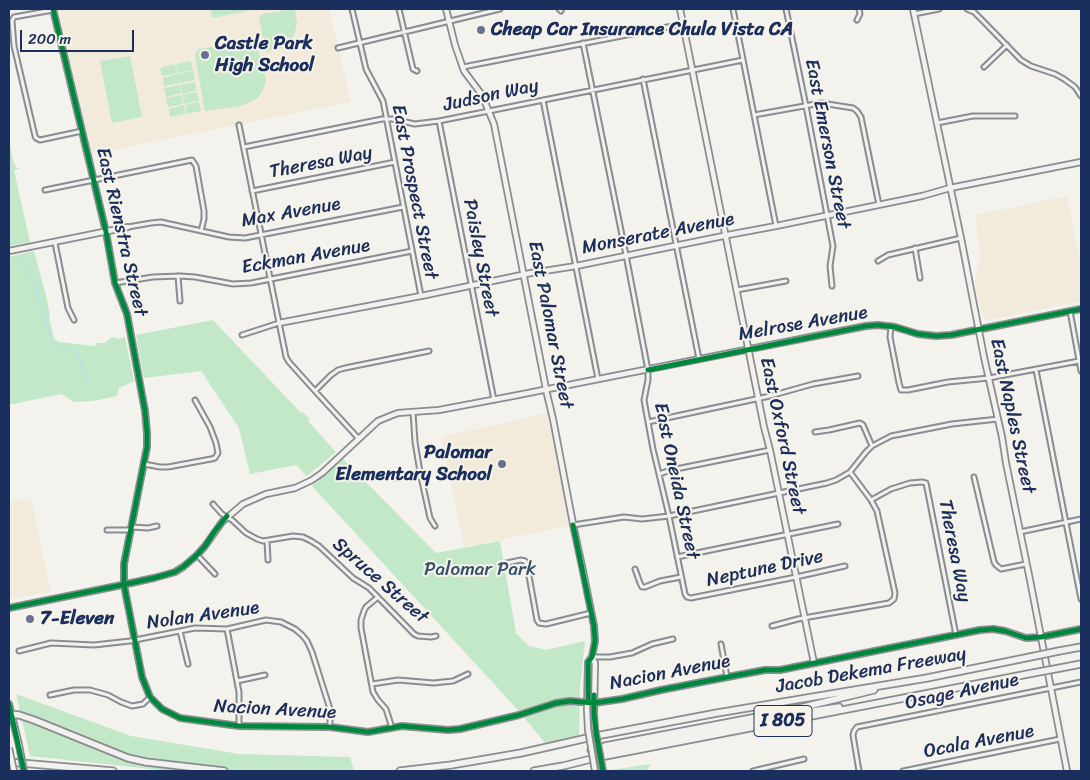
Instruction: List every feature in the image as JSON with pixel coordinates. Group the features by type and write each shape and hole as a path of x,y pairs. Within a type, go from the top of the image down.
{"highway":[{"name":"Jacob Dekema Freeway","path":"400,771 450,765 512,754 652,725 927,678 1081,647"},
{"name":"Jacob Dekema Freeway","path":"534,771 1081,664"},
{"path":"655,739 1033,673"},
{"path":"591,750 600,749 606,751 927,678"},
{"path":"10,714 34,720 128,758 146,762 224,771"},
{"path":"9,762 113,771"}],"street":[{"path":"53,9 14,17 12,21 15,51 35,136 38,140 82,131"},
{"name":"East Rienstra Street","path":"53,9 106,232 116,283 126,314 145,411 147,447 124,564 124,585 142,677 150,698"},
{"name":"East Prospect Street","path":"352,9 366,69 380,94 387,119 421,296"},
{"path":"399,9 414,69 417,71"},
{"name":"East Palomar Street","path":"446,9 463,67 469,79 482,95 494,124 554,424 595,641 592,657 588,662 588,729 595,771"},
{"path":"338,48 500,9"},
{"name":"East Oxford Street","path":"680,9 758,399 814,663"},
{"path":"733,9 776,226"},
{"name":"East Emerson Street","path":"786,9 828,215 833,246 830,271 832,286"},
{"path":"857,20 860,14 859,9"},
{"name":"East Naples Street","path":"913,9 961,238 978,330 998,419 1067,771"},
{"path":"914,14 939,9"},
{"path":"967,9 978,15 1021,60 1064,79 1075,87 1081,96"},
{"path":"463,67 682,24"},
{"name":"East Oneida Street","path":"583,43 648,370 644,400 653,449 685,594 691,598"},
{"path":"984,67 1007,45"},
{"name":"Judson Way","path":"244,147 387,119 415,124 439,121 743,60"},
{"path":"643,79 698,359"},
{"path":"543,100 598,379"},
{"path":"754,115 821,103 853,108 861,118 864,129 879,205"},
{"path":"936,123 973,116 1016,116"},
{"name":"Paisley Street","path":"439,121 494,400"},
{"path":"239,125 286,358 359,439"},
{"path":"45,190 192,160 196,166 204,211 201,231"},
{"name":"Theresa Way","path":"252,191 395,162"},
{"name":"Monserate Avenue","path":"242,335 279,323 776,226 1081,162"},
{"name":"Max Avenue","path":"9,252 161,222 229,237 245,238 403,207"},
{"path":"878,261 888,255 961,238"},
{"path":"55,243 68,308 74,320"},
{"path":"915,248 920,278"},
{"name":"Eckman Avenue","path":"116,283 153,277 178,276 239,284 251,283 412,251"},
{"path":"178,276 180,302"},
{"path":"737,290 786,281"},
{"name":"Melrose Avenue","path":"9,608 124,585 175,572 206,546 227,516 243,504 266,494 295,488 312,480 378,421 398,413 438,410 494,400 866,326 891,326 918,334 951,335 1081,309"},
{"path":"1070,311 1081,371"},
{"path":"891,326 890,336 901,390 948,382 989,378 1079,361"},
{"path":"315,391 331,375 345,368 430,351"},
{"path":"1036,370 1081,599"},
{"path":"648,422 758,399 813,384 858,376"},
{"path":"144,464 168,468 215,458 218,453 216,442 195,400"},
{"path":"413,412 420,472 430,518 435,526"},
{"path":"573,525 624,517 642,519 669,516 827,483 850,472 872,446 891,436 952,424 998,419"},
{"path":"815,432 860,423 863,425 872,446"},
{"path":"659,474 770,450"},
{"path":"395,478 420,472"},
{"path":"772,626 804,618 889,603 894,599 895,593 877,511 872,500 850,472"},
{"path":"974,477 996,565 1001,569 1027,564"},
{"name":"Theresa Way","path":"872,500 891,489 915,482 926,483 956,635"},
{"name":"Spruce Street","path":"212,504 246,533 263,541 293,536 303,537 311,541 319,546 353,578 378,596 414,634 418,636 436,636"},
{"path":"1020,532 1081,519"},
{"path":"677,557 838,524"},
{"path":"107,530 157,526"},
{"path":"267,540 268,560"},
{"path":"197,555 215,574"},
{"path":"502,564 521,560 526,562 539,623 546,624 591,614"},
{"name":"Neptune Drive","path":"691,598 845,566"},
{"path":"635,568 642,587 681,577"},
{"path":"378,596 366,607 361,620 361,628 373,692 389,714 392,728"},
{"name":"Nolan Avenue","path":"19,651 50,643 94,645 130,641 196,628 227,629 263,620 273,620 287,624 307,641 330,709 330,727"},
{"path":"227,629 239,692 238,726"},
{"name":"Nacion Avenue","path":"150,698 162,709 180,718 238,726 330,727 368,732 409,726 445,730 460,729 519,715 556,703 570,701 594,703 622,699 728,677 765,670 780,670 980,630 994,629 1026,638 1081,629"},
{"path":"180,631 188,664"},
{"path":"592,657 610,657 632,653 652,644 672,639"},
{"path":"721,644 728,677"},
{"name":"East Palomar Street","path":"592,657 595,663 595,729 603,771"},
{"path":"372,684 398,680 434,683 453,681 468,674"},
{"path":"237,682 265,675"},
{"name":"Osage Avenue","path":"859,771 853,735 857,727 1081,682"},
{"path":"50,695 74,690 90,690 108,694 132,706 143,704 150,698"},
{"path":"9,704 24,771"},
{"name":"Ocala Avenue","path":"903,771 1060,739"},
{"path":"9,748 14,771"},
{"path":"753,771 804,759"},
{"path":"774,766 775,771"}],"shaded area":[{"name":"Castle Park High School","path":"58,9 329,9 351,102 92,154"},
{"path":"1067,196 1081,266 1081,301 985,321 977,295 975,275 981,261 975,215"},
{"name":"Palomar Elementary School","path":"548,413 569,526 464,547 441,437"},
{"path":"31,498 51,592 9,599 9,503"}],"green space":[{"path":"210,9 257,9 212,18"},
{"path":"295,9 297,23 291,40 282,47 266,52 259,18 262,14"},
{"path":"255,40 266,79 264,88 258,98 241,106 205,111 195,55 198,49"},
{"path":"130,56 142,117 112,123 100,61"},
{"path":"191,61 193,70 178,73 176,64"},
{"path":"175,64 177,73 162,76 160,68"},
{"path":"193,71 195,80 180,83 178,74"},
{"path":"178,74 179,83 164,86 163,78"},
{"path":"195,82 197,90 182,94 180,85"},
{"path":"179,85 181,93 166,97 164,88"},
{"path":"197,92 199,101 184,104 182,95"},
{"path":"181,95 183,104 168,107 166,98"},
{"path":"199,102 201,111 186,114 185,105"},
{"path":"184,105 185,114 170,117 169,109"},
{"path":"9,139 13,161 16,167 20,169 14,170 30,242 9,246"},
{"path":"34,251 46,295 54,339 59,342 96,346 97,343 105,343 112,337 117,339 125,337 134,381 119,388 117,396 93,401 74,402 61,394 10,404 9,257"},
{"path":"213,320 301,413 303,412 310,419 308,421 336,452 307,476 296,465 250,474 239,428 201,371 144,378 136,335"},
{"name":"Palomar Park","path":"343,459 436,553 500,541 516,633 529,646 546,650 585,641 580,686 579,735 545,743 517,709 312,486"},
{"path":"16,694 131,736 239,754 350,757 354,770 170,771 30,756"},
{"path":"651,764 646,771 610,771 610,770"}],"waterway":[{"path":"9,179 14,171"},
{"path":"9,233 19,244"},
{"path":"21,255 27,271 36,283 37,294 49,334 54,343 78,353 89,382"}],"cycle path":[{"path":"53,9 106,232 115,283 127,314 145,411 147,447 124,564 124,585 142,677 150,697 162,709 180,718 239,726 330,727 368,732 402,726 448,730 460,729 519,715 556,703 570,701 594,703 622,699 738,675 765,670 780,670 980,630 993,629 1005,631 1026,638 1081,629"},
{"path":"648,370 866,326 895,327 918,334 936,336 951,335 1081,309"},
{"path":"9,608 175,572 197,555 227,516"},
{"path":"573,525 594,626 595,641 592,657 588,662 588,702"},
{"path":"594,695 596,733 603,771"},
{"path":"9,704 24,771"}],"place":[{"name":"Cheap Car Insurance Chula Vista CA","path":"481,30"},
{"name":"Castle Park High School","path":"205,55"},
{"name":"Palomar Elementary School","path":"502,464"},
{"name":"7-Eleven","path":"30,619"}]}
